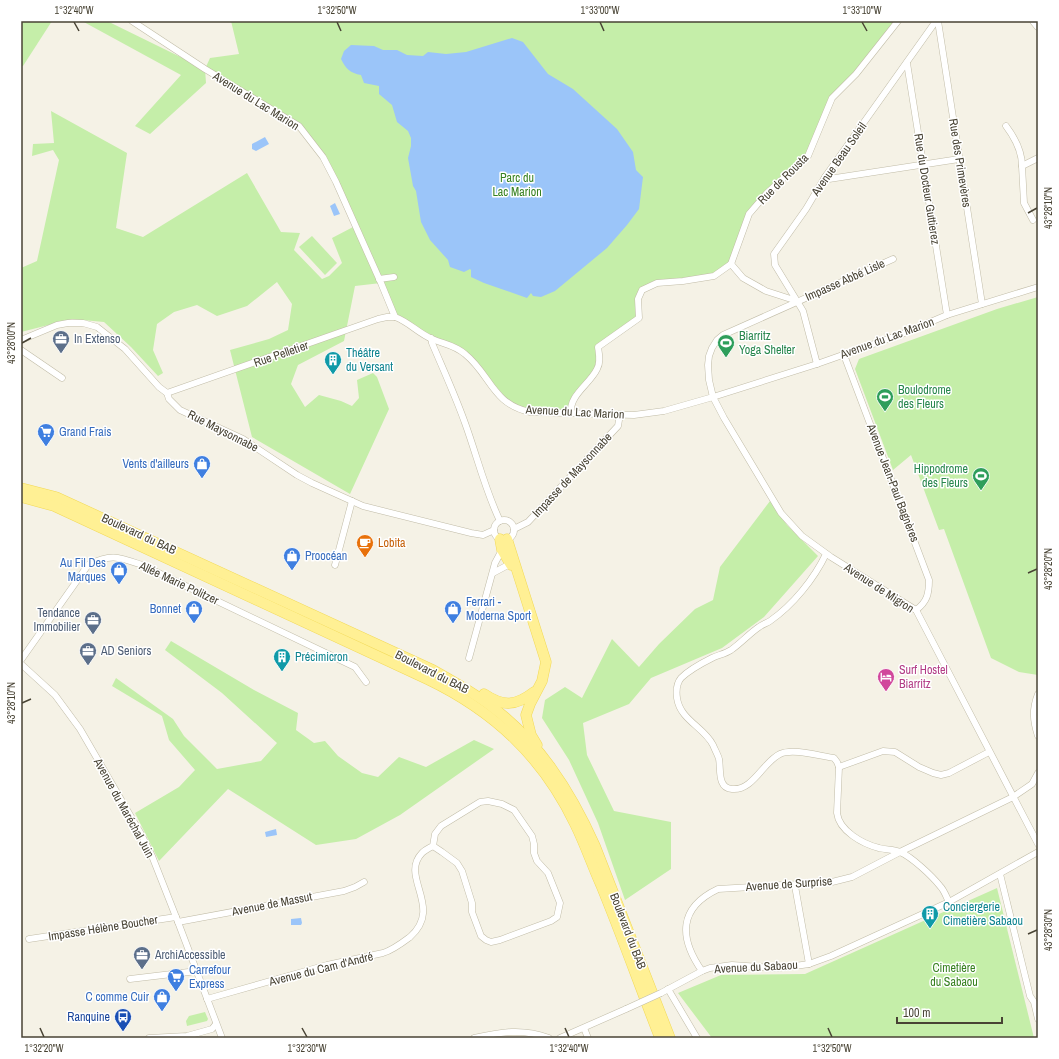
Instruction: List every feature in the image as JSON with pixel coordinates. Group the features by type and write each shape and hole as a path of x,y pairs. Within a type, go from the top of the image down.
{"main road":[{"name":"Boulevard du BAB","path":"21,488 56,497 432,670 467,689 505,718 540,753 557,775 582,818 595,846 670,1038"},
{"name":"Boulevard du BAB","path":"21,497 54,506 449,689 469,701 492,718 534,759 551,782 576,824 610,906 660,1038"},
{"path":"504,539 502,550 511,560 518,572 546,662 542,681 526,715 531,735 536,742 540,753"},
{"path":"504,539 511,560"},
{"path":"432,670 471,686 503,704 515,703 525,699 536,691"}],"street":[{"name":"Avenue du Lac Marion","path":"132,21 205,69 299,126 322,157 336,182 395,317 403,320 431,338 458,347 475,363 498,395 512,406 530,412 634,415 648,414 713,397 817,364 902,334 947,316 1038,287"},
{"name":"Rue de Rousta","path":"731,264 749,214 767,193 808,156 832,98 856,74 898,21"},
{"name":"Avenue Beau Soleil","path":"817,364 803,311 775,265 774,254 806,209 824,177 937,21"},
{"name":"Rue des Primevères","path":"937,21 982,304"},
{"path":"1034,21 1038,26"},
{"name":"Rue du Docteur Guttierez","path":"907,63 947,316"},
{"path":"1006,126 1022,156 1024,203 1033,220"},
{"path":"1022,166 1038,158"},
{"path":"824,177 829,180 959,159"},
{"name":"Impasse Abbé Lisle","path":"713,397 708,365 709,356 717,340 797,301 893,259"},
{"path":"571,413 570,408 573,401 598,368 598,347 639,318 638,299 642,290 656,283 683,281 714,276 731,264 743,278 766,291 797,301"},
{"path":"379,279 394,277"},
{"name":"Rue Pelletier","path":"167,393 378,319 395,317"},
{"name":"Rue Maysonnabe","path":"21,340 57,325 68,323 83,323 97,327 125,349 159,387 167,393 169,399 180,410 243,439 296,475 352,502 471,533 483,535 494,530"},
{"path":"431,338 452,388 487,492 500,521"},
{"path":"21,350 62,378"},
{"name":"Avenue Jean-Paul Bagnères","path":"844,355 929,580 929,590 924,604 916,610"},
{"name":"Avenue de Migron","path":"713,397 781,513 802,536 826,554 916,610 1038,844"},
{"name":"Impasse de Maysonnabe","path":"514,529 528,522 618,426 620,414"},
{"path":"335,565 352,502"},
{"path":"500,521 509,522 511,524 514,529 512,536 504,539 495,534 494,530 500,521"},
{"path":"469,658 495,563 502,550"},
{"path":"826,554 810,582 770,621 760,626 731,650 695,667 681,678 677,685 677,698 680,709 686,718 710,740 719,759 719,774 723,783 728,788 734,790 742,788 751,782 772,759 781,754 791,752 834,758 839,767 838,820 848,833 878,848 900,852 919,866 940,886 949,902"},
{"name":"Allée Marie Politzer","path":"21,660 88,565 100,558 120,557 142,565 355,666 366,682"},
{"path":"493,573 511,560"},
{"name":"Avenue du Maréchal Juin","path":"21,664 54,695 80,730 141,834 152,856 222,1038"},
{"path":"1038,694 1033,711 1034,725 1038,736"},
{"path":"839,767 883,751 895,752 919,767 933,774 941,775 949,773 990,752"},
{"name":"Avenue de Surprise","path":"702,971 688,945 686,929 688,915 697,903 706,895 718,889 795,886 832,882 852,877 1013,797 1032,784 1038,773"},
{"path":"488,801 502,804 514,810 532,836 534,853 537,861 548,873 560,903 557,917 551,921 500,940 492,942 486,940 481,936 472,912 472,903 462,871 457,863 433,846 435,834 441,826 480,802 488,801"},
{"name":"Avenue du Cam d'André","path":"207,999 327,965 390,950 404,941 416,931 423,920 424,910 416,878 416,868 418,859 423,852 433,846"},
{"name":"Avenue du Sabaou","path":"560,1038 661,993 702,971 726,966 777,968 809,964 831,956 949,902 1038,852"},
{"path":"1000,874 1030,996 1036,1001 1038,1019"},
{"name":"Avenue de Massut","path":"177,920 344,891 355,888 364,882"},
{"path":"795,886 809,964"},
{"name":"Impasse Hélène Boucher","path":"29,939 177,920"},
{"path":"130,979 197,971"},
{"path":"668,989 697,1038"},
{"path":"187,1036 212,1029 216,1024"},
{"path":"584,1028 588,1038"},
{"path":"474,1038 513,1031 524,1031 549,1038"},
{"path":"148,1038 187,1036 198,1038"}],"green space":[{"path":"21,21 52,21 23,66 21,66"},
{"path":"82,21 107,21 205,69 206,83 150,134 135,126 181,75"},
{"name":"Parc du Lac Marion","path":"231,21 898,21 832,98 808,156 749,214 731,264 714,276 657,283 642,290 639,318 598,347 598,368 573,401 571,413 530,412 513,406 475,363 445,342 395,317 381,283 355,286 344,341 298,365 291,384 305,407 319,395 341,401 352,406 359,398 357,380 373,373 377,377 389,409 350,494 252,437 230,350 269,339 288,330 292,304 277,282 247,306 217,316 197,305 174,312 157,324 153,350 163,373 158,376 131,347 104,322 72,319 21,332 21,268 37,261 59,160 53,150 32,156 33,144 54,143 51,111 127,153 116,228 143,237 247,173 281,232 300,233 294,250 322,279 329,276 342,263 332,238 355,226 336,182 299,126 205,69 210,58 239,54"},
{"path":"312,236 337,263 325,275 299,247"},
{"name":"Hippodrome des Fleurs","path":"1038,297 1038,675 1019,672 991,658 944,529 939,530 911,455 893,470 855,369 859,359 997,309"},
{"path":"770,501 787,525 818,556 764,617 722,648 651,678 629,704 583,723 587,755 614,811 671,822 671,869 625,900 598,823 569,760 542,718 545,700 565,687 582,698 612,639 639,667 659,644 695,609 713,600 720,567"},
{"path":"171,641 254,690 298,713 296,730 314,743 325,741 338,756 362,773 378,777 399,757 426,767 474,740 494,749 400,815 356,839 316,845 228,789 159,861 135,813 179,787 195,770 169,740 162,716 112,686 116,678 173,719 184,736 217,769 261,761 277,743 222,693 165,650"},
{"name":"Cimetière du Sabaou","path":"997,888 1034,1038 712,1038 678,993 721,975 805,974"},
{"path":"205,1012 208,1019 207,1021 187,1026 186,1021 189,1016"}],"water":[{"path":"512,38 523,42 548,74 573,89 617,129 633,152 636,170 643,177 639,209 627,225 607,248 555,291 541,297 533,296 531,293 527,298 471,277 470,269 464,272 450,267 448,260 430,240 421,222 416,191 413,186 408,158 411,138 408,131 397,122 392,105 379,94 379,86 364,83 361,75 349,70 341,59 344,51 351,45 374,46 383,50 397,50 407,55 423,56 428,52 446,54 466,52"},
{"path":"265,137 269,144 256,151 252,149 252,144"},
{"path":"335,203 340,214 334,216 330,206"},
{"path":"276,829 277,835 266,837 265,832"},
{"path":"301,918 301,925 291,925 291,919"}],"place":[{"name":"In Extenso","path":"61,354"},
{"name":"Biarritz Yoga Shelter","path":"726,358"},
{"name":"Théâtre du Versant","path":"333,375"},
{"name":"Boulodrome des Fleurs","path":"885,412"},
{"name":"Grand Frais","path":"46,447"},
{"name":"Vents d'ailleurs","path":"202,479"},
{"name":"Hippodrome des Fleurs","path":"981,491"},
{"name":"Lobita","path":"365,558"},
{"name":"Proocéan","path":"292,571"},
{"name":"Au Fil Des Marques","path":"119,585"},
{"name":"Bonnet","path":"194,624"},
{"name":"Ferrari - Moderna Sport","path":"453,624"},
{"name":"Tendance Immobilier","path":"93,635"},
{"name":"AD Seniors","path":"88,666"},
{"name":"Précimicron","path":"282,672"},
{"name":"Surf Hostel Biarritz","path":"886,692"},
{"name":"Conciergerie Cimetière Sabaou","path":"930,929"},
{"name":"ArchiAccessible","path":"142,970"},
{"name":"Carrefour Express","path":"176,992"},
{"name":"C comme Cuir","path":"162,1012"},
{"name":"Ranquine","path":"123,1032"}]}
